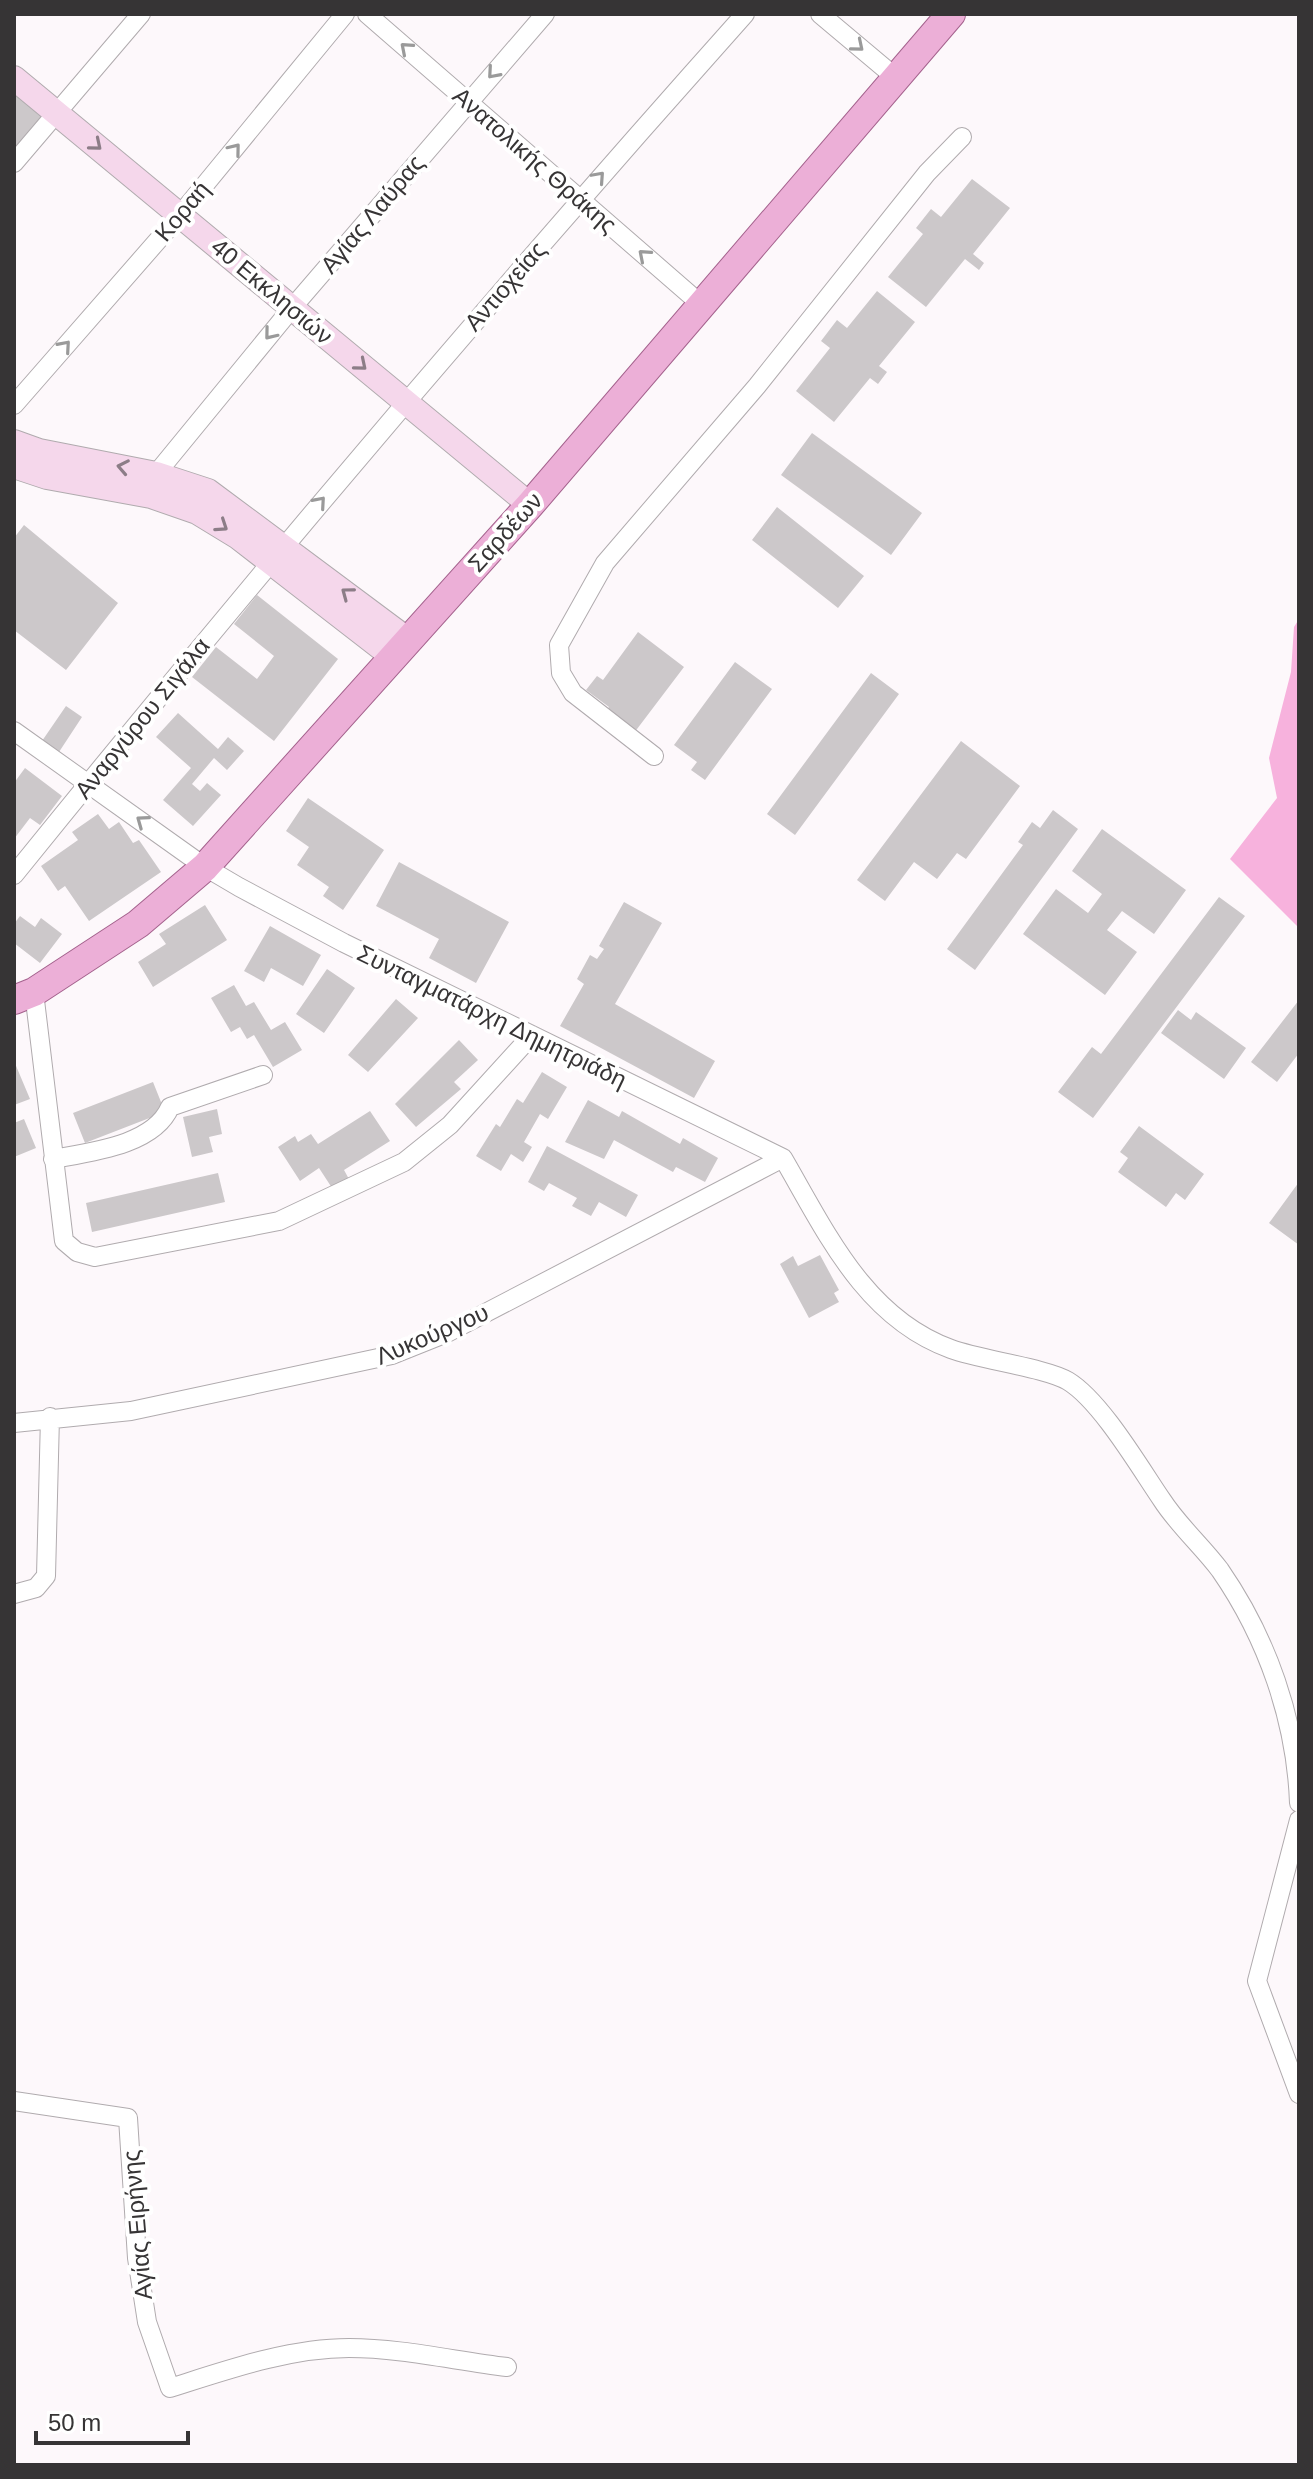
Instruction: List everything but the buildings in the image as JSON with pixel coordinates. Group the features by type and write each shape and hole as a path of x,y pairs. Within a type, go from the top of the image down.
{"main road":[{"name":"Σαρδέων","path":"24,996 138,924 205,867 530,505 951,14"}],"street":[{"path":"14,163 141,14"},
{"name":"Κοραή","path":"14,405 180,215 345,14"},
{"name":"Ανατολικής Θράκης","path":"367,14 703,306"},
{"name":"Αγίας Λαύρας","path":"153,485 292,308 545,14"},
{"name":"Αντιοχείας","path":"276,553 579,200 745,14"},
{"path":"820,14 895,77"},
{"name":"40 Εκκλησιών","path":"14,78 530,505"},
{"path":"654,756 573,693 561,673 559,645 605,563 757,386 927,173 962,137"},
{"path":"14,442 153,485"},
{"path":"14,466 47,477 208,491 276,553 401,648"},
{"name":"Αναργύρου Σιγάλα","path":"14,875 276,553"},
{"name":"Συνταγματάρχη Δημητριάδη","path":"14,731 205,867 344,943 783,1158"},
{"path":"24,996 64,1241 77,1252 95,1257 279,1221 404,1162 450,1125 532,1035"},
{"path":"53,1159 123,1141 163,1123 170,1107 263,1075"},
{"path":"783,1158 857,1280 897,1321 922,1337 953,1350 1067,1380 1089,1400 1166,1506 1218,1568 1254,1623 1286,1714 1298,1776 1299,1803"},
{"name":"Λυκούργου","path":"14,1423 131,1411 392,1355 447,1333 783,1158"},
{"path":"14,1594 36,1588 46,1576 50,1417"},
{"path":"1299,1820 1257,1981 1295,2074 1299,2094"},
{"name":"Αγίας Ειρήνης","path":"14,2101 128,2118 137,2258 147,2322 170,2388 233,2368 349,2348 507,2367"}],"shaded area":[{"path":"1299,619 1299,928 1230,859 1277,798 1269,758 1291,672 1294,627"}]}
